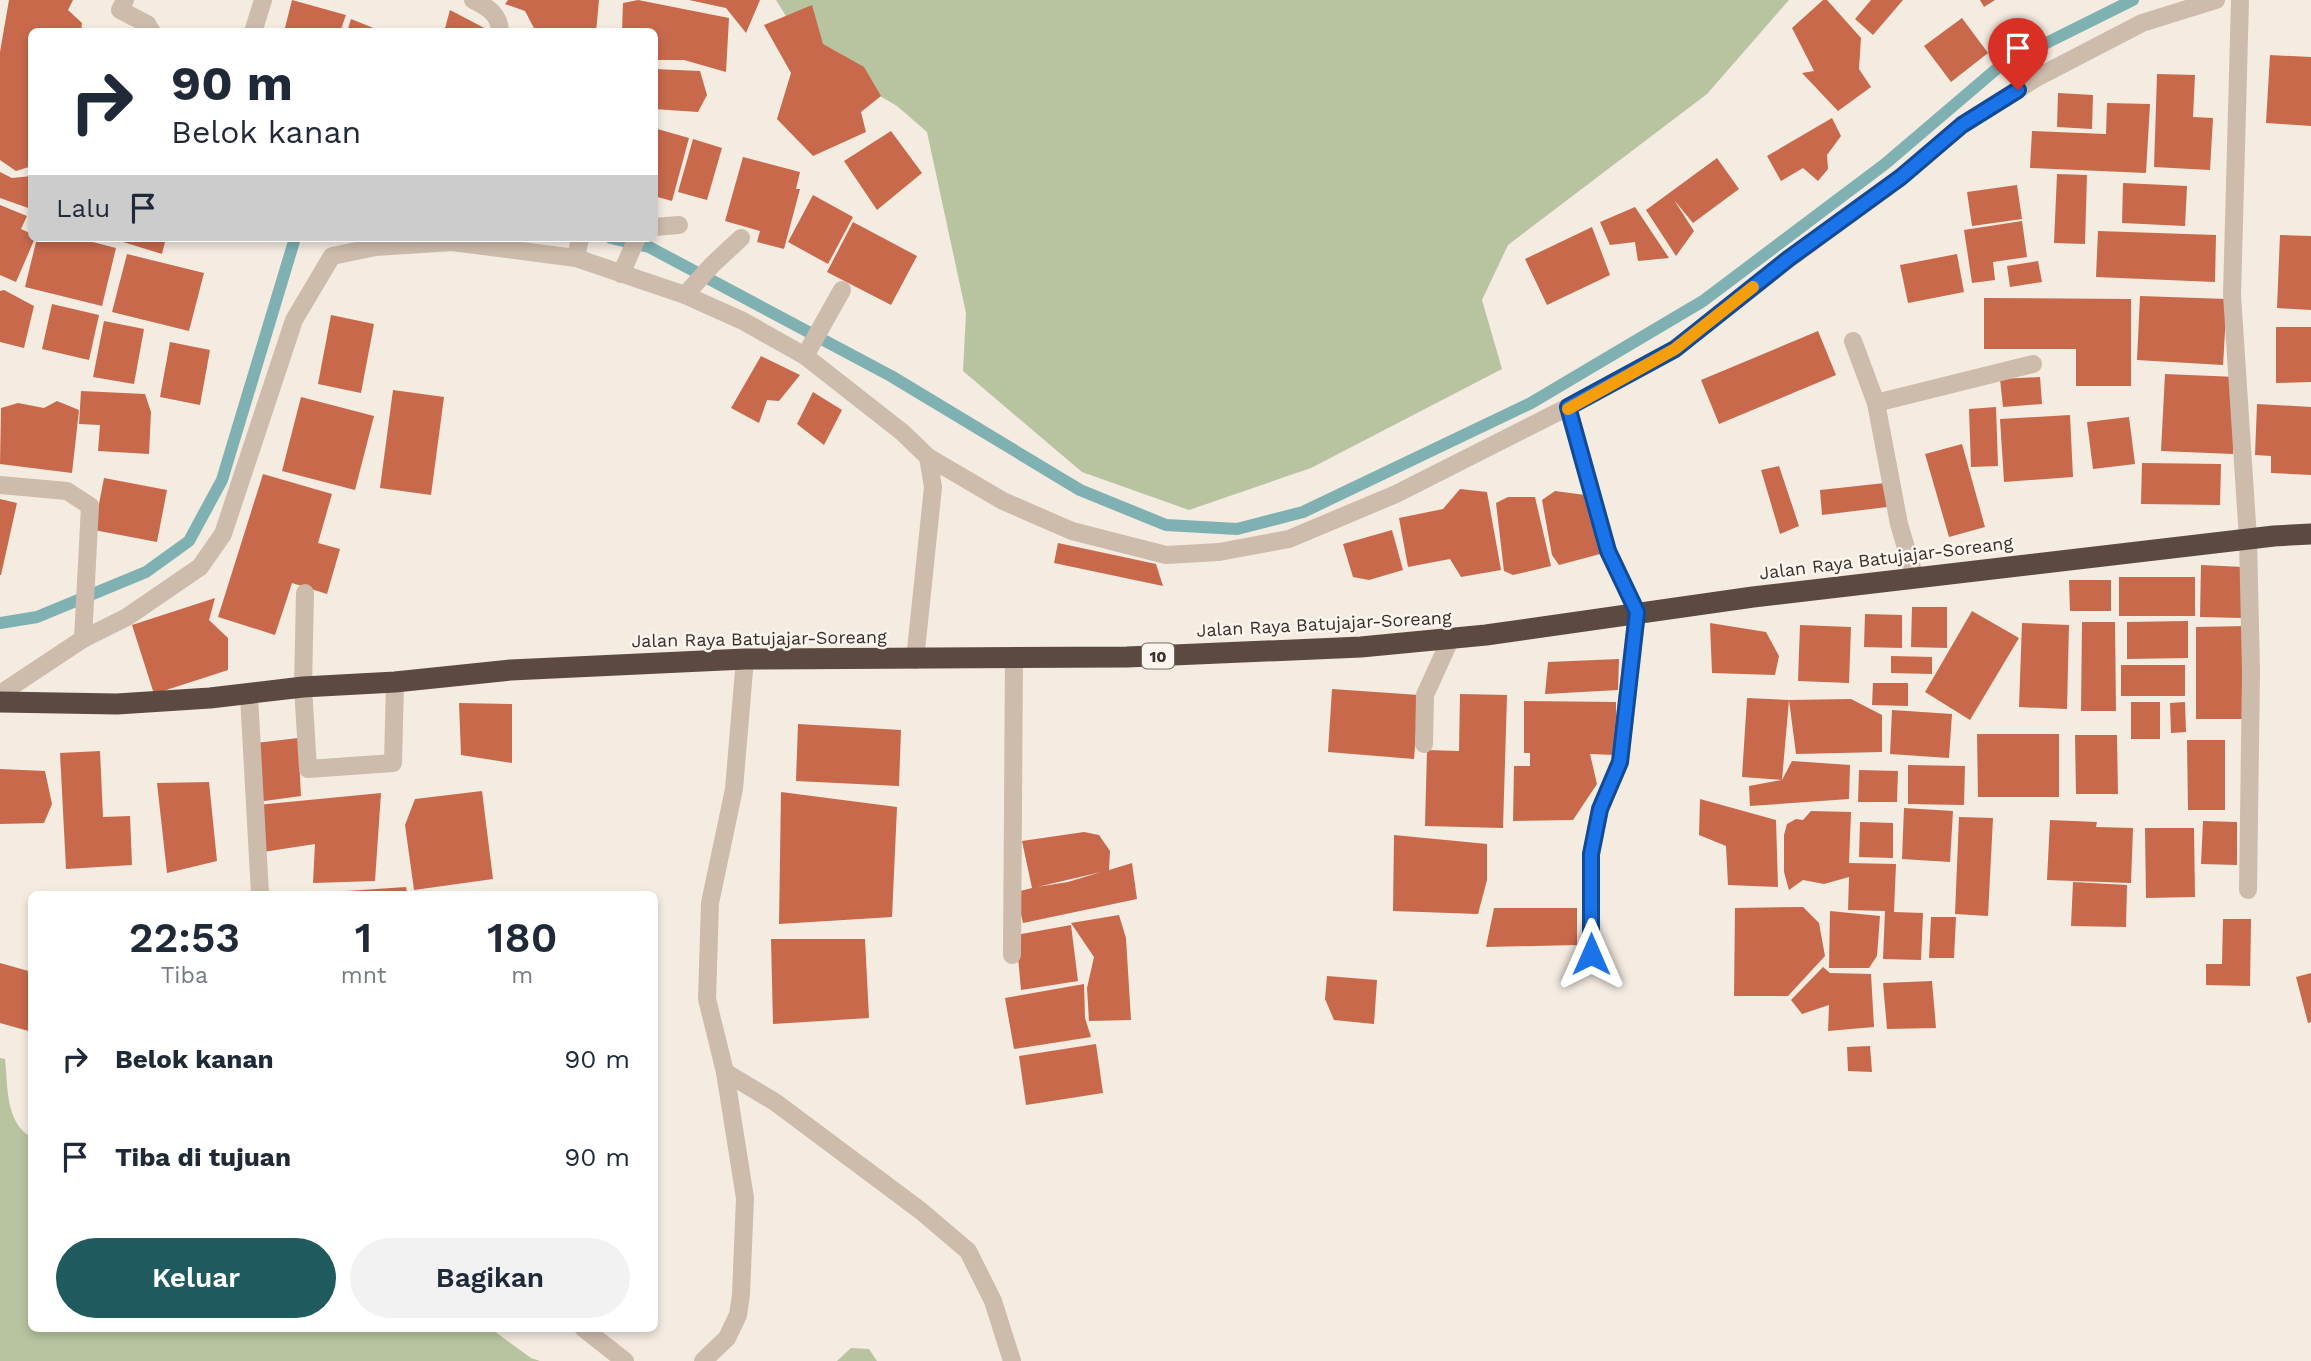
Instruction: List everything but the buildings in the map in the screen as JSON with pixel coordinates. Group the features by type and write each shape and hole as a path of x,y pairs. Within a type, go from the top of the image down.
{"highway":[{"name":"Jalan Raya Batujajar-Soreang","path":"0,702 117,704 248,696 303,687 394,682 511,670 745,659 1127,657 1361,648 1450,640 1637,612 1915,578 2311,534"}],"street":[{"path":"125,0 120,10 147,24 150,28"},
{"path":"254,28 263,0"},
{"path":"473,0 490,8 500,23 500,28"},
{"path":"488,242 578,247 690,288 743,321 814,341 928,457 1003,501 1072,531 1166,555 1219,552 1289,539 1396,494 1568,407 1675,349 1788,259 1901,177 1962,125 2026,85 2142,23 2216,0"},
{"path":"2239,0 2232,295 2248,539 2251,672 2248,890"},
{"path":"658,227 679,225"},
{"path":"690,288 741,238"},
{"path":"0,694 83,639 127,617 200,567 223,534 294,320 332,257 332,242"},
{"path":"332,257 376,247 430,242"},
{"path":"625,266 635,242"},
{"path":"814,341 842,290"},
{"path":"1853,341 1876,403 1899,524 1915,578"},
{"path":"1876,403 2033,364"},
{"path":"1568,407 1608,551 1637,612 1620,762 1600,809 1591,854 1591,954"},
{"path":"915,660 933,486 928,457"},
{"path":"0,485 67,491 90,506 83,639"},
{"path":"305,593 303,687 308,769 393,763 394,682"},
{"path":"1424,744 1425,695 1450,640"},
{"path":"1012,956 1014,658"},
{"path":"703,1361 727,1338 738,1315 741,1295 745,1198 726,1072 707,999 710,902 734,789 745,659"},
{"path":"248,696 260,891"},
{"path":"726,1072 775,1102 921,1211 968,1251 993,1301 1012,1361"},
{"path":"588,1332 625,1361"}],"green space":[{"path":"776,0 1789,0 1707,94 1508,245 1482,300 1502,369 1311,468 1189,510 1082,472 963,371 966,313 927,132 897,106 810,55"},
{"path":"0,1058 5,1059 12,1113 16,1122 28,1134 28,1332 495,1332 531,1358 540,1361 0,1361"},
{"path":"851,1348 869,1349 877,1361 837,1361"}],"waterway":[{"path":"628,242 649,247 891,376 1080,490 1166,525 1237,529 1303,512 1531,403 1703,301 1885,164 2000,66 2133,0"},
{"path":"0,623 37,617 146,572 189,541 222,480 294,242"}],"slow traffic":[{"path":"1568,409 1675,349 1753,287"}],"route":[{"path":"1591,954 1591,854 1600,809 1620,762 1637,612 1608,551 1568,407 1675,349 1788,259 1901,177 1962,125 2018,90"}]}
